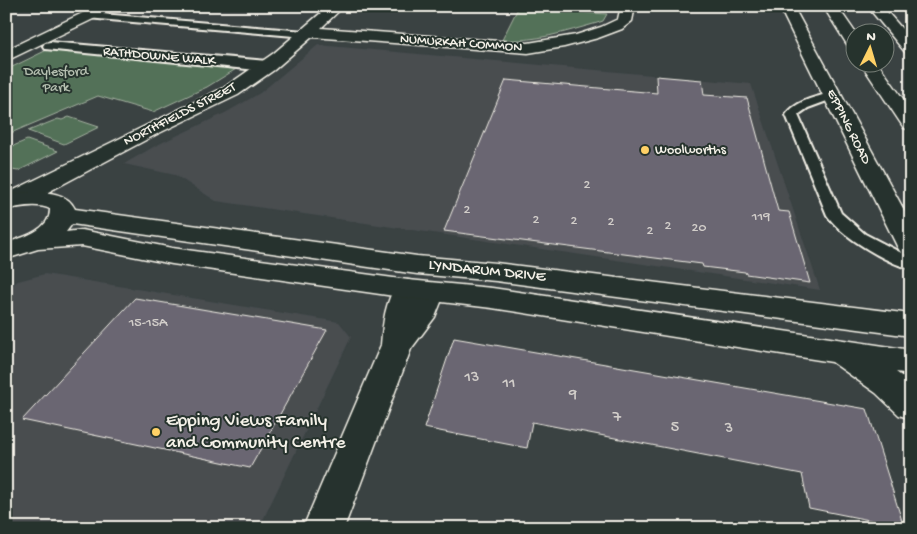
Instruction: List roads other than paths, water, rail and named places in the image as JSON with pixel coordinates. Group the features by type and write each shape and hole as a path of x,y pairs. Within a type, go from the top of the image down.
{"street":[{"path":"6,56 109,6"},
{"name":"NORTHFIELDS STREET","path":"7,202 220,97 267,66 337,6"},
{"name":"NUMURKAH COMMON","path":"306,33 528,48 553,44 614,28 625,21 628,6"},
{"name":"EPPING ROAD","path":"786,6 911,248"},
{"path":"830,6 844,28"},
{"path":"874,6 911,49"},
{"name":"RATHDOWNE WALK","path":"50,46 267,66"},
{"path":"875,72 911,124"},
{"name":"NORTHFIELDS STREET","path":"63,212 64,195 71,183 89,162"},
{"name":"LYNDARUM DRIVE","path":"7,202 28,198 45,199 57,203 63,212 424,278 492,298 911,362"},
{"path":"16,249 55,228 63,212"},
{"name":"LYNDARUM DRIVE","path":"16,249 82,238 172,256 424,278 496,272 911,325"},
{"path":"323,528 397,345 420,318 424,278"},
{"path":"833,349 871,371 902,395 911,405"}],"lane":[{"path":"90,16 306,33"},
{"path":"831,96 794,110 792,115 834,215 844,227 861,238 911,264"}],"place":[{"name":"Woolworths","path":"645,150"},
{"name":"Epping Views Family and Community Centre","path":"156,432"}],"park label":[{"name":"Daylesford Park","path":"56,80"}]}
